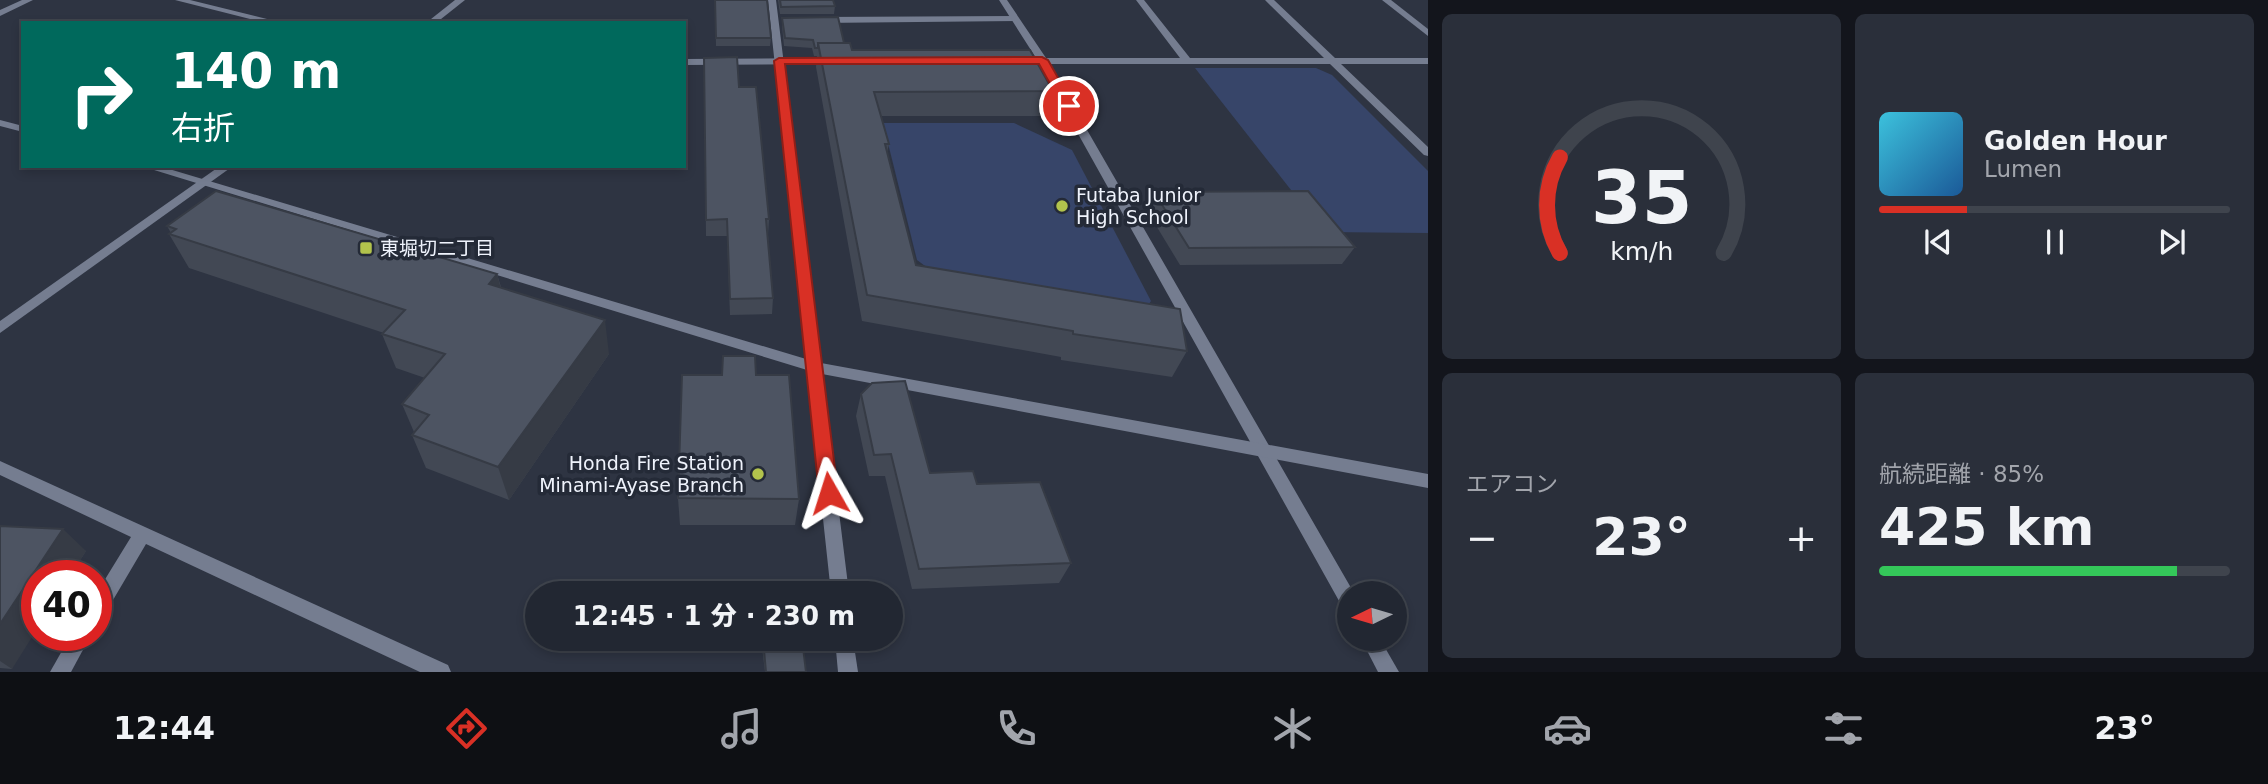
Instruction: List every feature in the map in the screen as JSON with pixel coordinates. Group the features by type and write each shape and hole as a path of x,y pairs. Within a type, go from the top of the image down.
{"street":[{"path":"0,13 29,0"},
{"path":"179,0 270,21"},
{"path":"433,21 461,0"},
{"path":"772,0 780,20 779,61 838,581"},
{"path":"1003,0 1042,60 1337,581"},
{"path":"1140,0 1187,61"},
{"path":"1269,0 1428,153"},
{"path":"1386,0 1428,33"},
{"path":"807,20 1014,19"},
{"path":"686,62 849,61"},
{"path":"1001,61 1428,61"},
{"path":"0,122 21,128"},
{"path":"153,168 815,367 1428,481"},
{"path":"0,328 225,168"},
{"path":"0,468 441,672"},
{"path":"112,584 142,534"},
{"path":"60,672 72,651"},
{"path":"845,651 848,672"},
{"path":"1377,651 1389,672"}],"shaded area":[{"path":"1195,68 1316,68 1332,75 1428,171 1428,233 1324,232"},
{"path":"883,123 1014,123 1072,150 1151,301 1139,319 959,291 917,260"}],"building":[{"path":"715,0 767,0 771,38 716,38"},
{"path":"780,0 833,0 835,6 781,7"},
{"path":"838,17 844,43 818,43 818,48 815,48 813,40 785,38 782,18"},
{"path":"818,43 850,43 852,50 1030,50 1053,91 874,92 889,144 885,144 916,265 1180,309 1187,351 1073,334 1073,331 867,295"},
{"path":"737,57 739,87 756,87 769,219 766,219 773,298 730,299 727,219 706,220 704,58"},
{"path":"216,191 497,274 489,284 605,320 498,467 412,435 429,415 402,404 445,354 382,334 405,310 169,234 176,229 167,226"},
{"path":"1308,191 1355,247 1189,248 1154,192"},
{"path":"723,356 755,356 756,375 789,375 799,499 678,498 682,375 722,375"},
{"path":"905,381 930,473 973,471 977,484 1040,482 1071,563 919,569 891,454 874,455 861,394 872,383"},
{"path":"0,526 63,529 42,560 21,560 21,592 0,624"},
{"path":"764,651 803,651 806,672 766,672"}],"place":[{"name":"Futaba Junior High School","path":"1062,206"},
{"name":"東堀切二丁目","path":"366,248"},
{"name":"Honda Fire Station Minami-Ayase Branch","path":"758,474"}],"route":[{"path":"829,493 779,61 1042,60 1069,106"}]}
